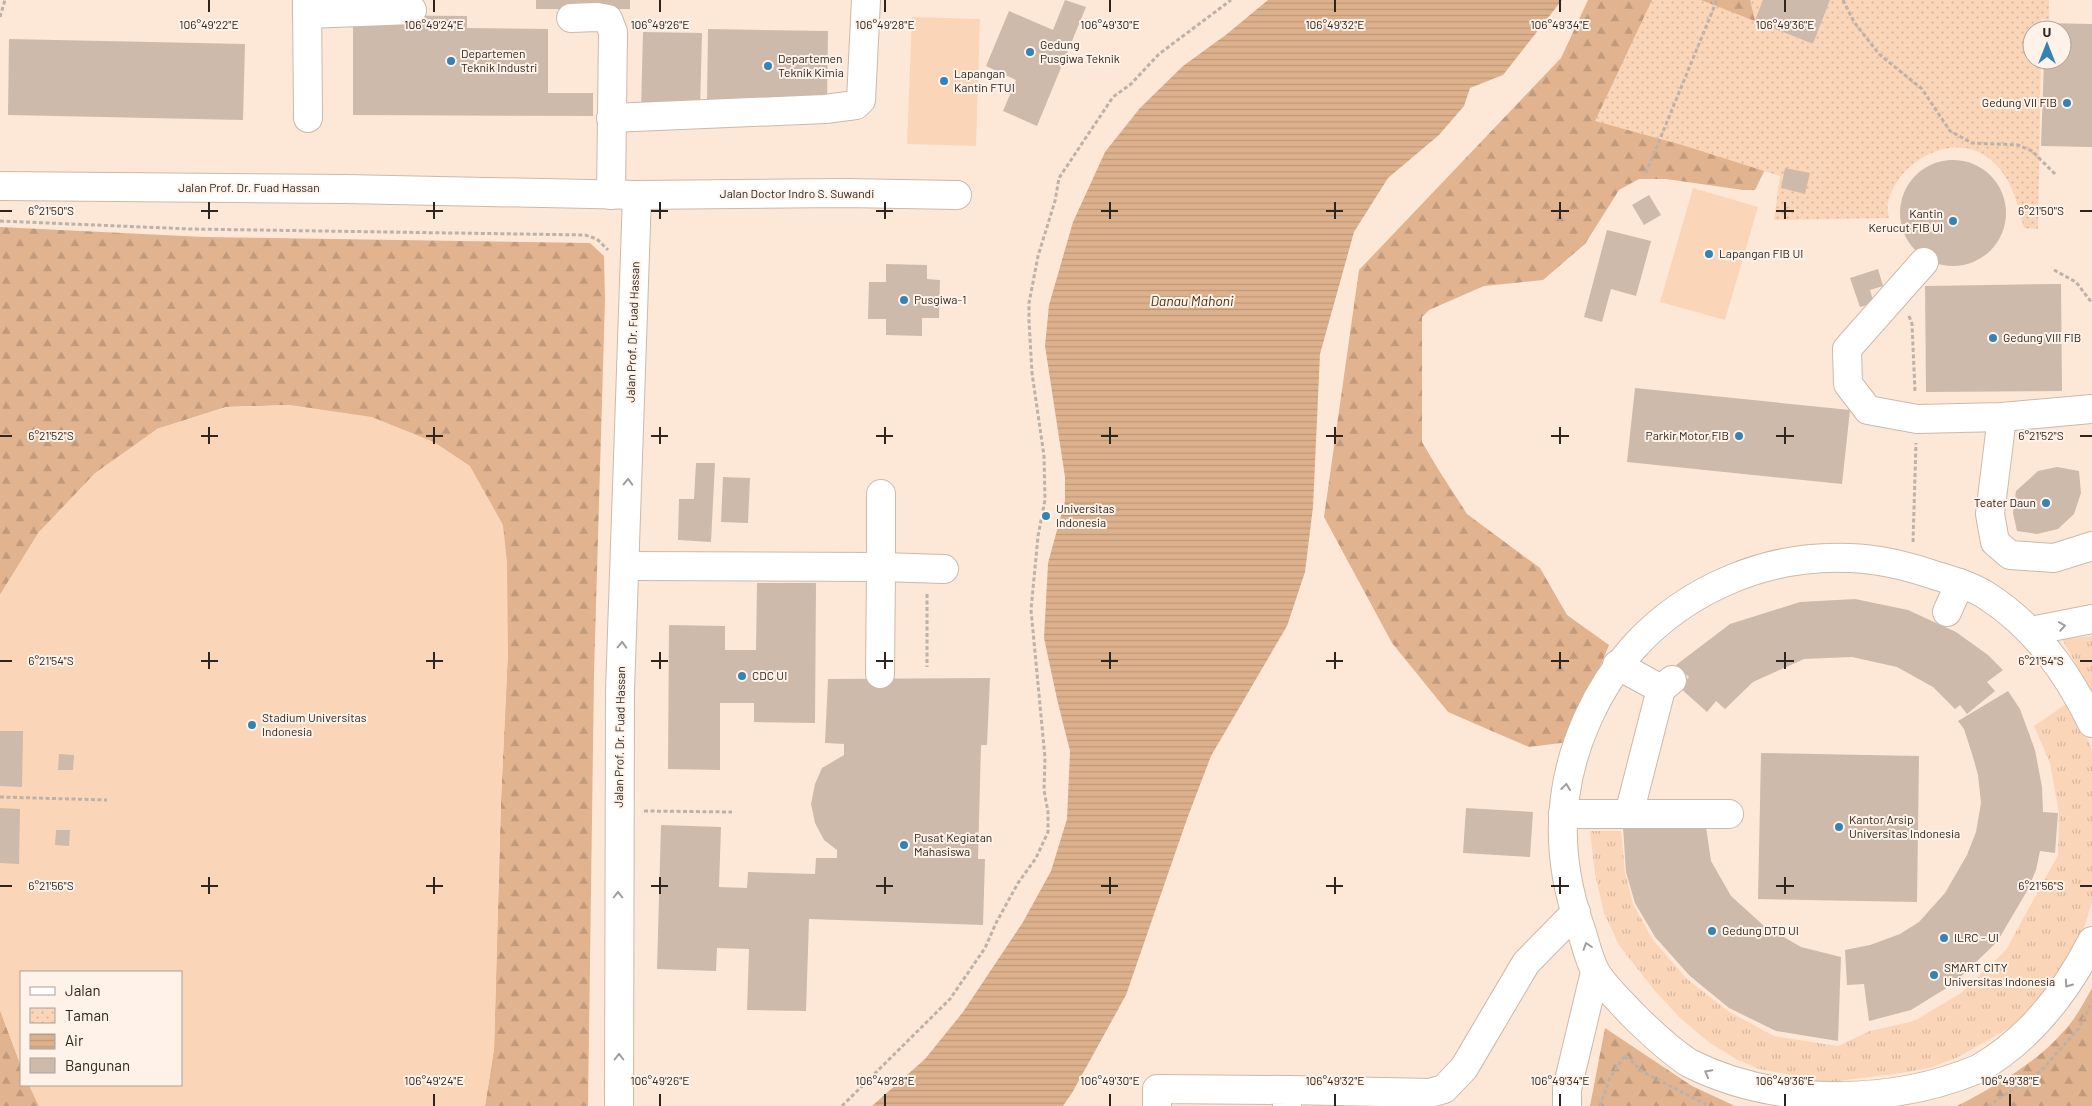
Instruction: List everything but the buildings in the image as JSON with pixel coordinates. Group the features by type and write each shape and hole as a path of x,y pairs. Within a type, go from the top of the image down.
{"street":[{"path":"610,118 825,109 856,105 860,100 866,0"},
{"path":"308,118 307,7 350,6 412,10"},
{"path":"571,18 597,17 608,19 613,32 610,118 624,195"},
{"name":"Jalan Prof. Dr. Fuad Hassan","path":"0,186 345,189 624,195 626,566 620,690 619,1106"},
{"name":"Jalan Doctor Indro S. Suwandi","path":"624,195 845,193 957,195"},
{"path":"1924,262 1847,349 1848,384 1868,410 1917,419 2002,417 2092,409"},
{"path":"2002,417 1990,514 1995,542 2010,555 2054,558 2092,546"},
{"path":"880,674 881,494"},
{"path":"2092,723 2077,691 2031,631 1986,595 1960,583 1878,559 1826,557 1775,564 1726,580 1681,606 1641,639 1617,666 1590,714 1568,773 1562,824 1565,876 1595,972 1655,1038 1690,1064 1728,1084 1769,1098 1812,1105 1855,1106 1898,1100 1939,1087 1978,1069 2007,1049 2045,1014 2071,980 2092,941"},
{"path":"626,566 935,569"},
{"path":"1947,612 1960,583"},
{"path":"2031,631 2092,619"},
{"path":"1617,666 1667,684 1629,814"},
{"path":"1563,814 1729,814"},
{"path":"1156,1106 1157,1089 1287,1098 1430,1100 1444,1089 1464,1068 1526,963 1576,912"},
{"path":"1567,1106 1567,1089 1595,972"}],"path":[{"path":"0,17 5,0"},
{"path":"842,1106 950,999 985,948 996,923 1018,883 1036,858 1048,832 1048,812 1044,790 1045,758 1031,610 1038,536 1045,500 1044,456 1032,374 1029,321 1029,303 1038,256 1055,201 1059,178 1113,97 1131,84 1159,54 1231,0"},
{"path":"1646,173 1717,0"},
{"path":"1842,0 1854,22 1879,54 1922,89 1950,131 1972,144 2018,145 2032,151 2056,176"},
{"path":"0,221 209,229 585,235 597,239 608,249 610,255"},
{"path":"2054,270 2076,282 2092,303"},
{"path":"927,668 935,569"},
{"path":"0,797 107,800"},
{"path":"619,810 732,812"},
{"path":"1988,1106 2041,1071 2079,1028 2092,1002"},
{"path":"1600,1106 1610,1078 1625,1055 1643,1072 1709,1106"}],"shaded area":[{"name":"Universitas Indonesia","path":"0,0 2092,0 2092,1106 0,1106"}],"green space":[{"path":"1588,0 1766,0 1768,2 1739,97 1779,141 1755,190 1666,179 1639,179 1619,190 1585,244 1543,280 1484,286 1429,310 1422,317 1422,442 1467,514 1540,568 1567,615 1609,645 1569,742 1529,747 1448,712 1392,643 1324,517 1359,270 1561,58"},
{"path":"1652,0 1701,0 1813,44 1830,0 2049,0 2049,19 2022,20 2022,70 2041,70 2038,229 2024,228 2009,183 1991,160 1977,151 1961,148 1945,149 1929,154 1915,163 1903,174 1894,188 1888,205 1889,218 1774,220 1780,176 1682,145 1595,121"},
{"path":"1750,0 1763,0 1755,21"},
{"name":"Lapangan Kantin FTUI","path":"912,17 980,19 976,146 907,144"},
{"name":"Lapangan FIB UI","path":"1693,188 1758,207 1725,320 1660,302"},
{"path":"0,227 204,237 590,243 604,256 605,299 594,673 588,1106 485,1106 494,1049 501,799 508,651 290,405 226,407 157,429 39,532 0,595"},
{"name":"Stadium Universitas Indonesia","path":"290,405 372,417 434,442 470,466 503,525 507,562 508,651 501,799 494,1049 485,1106 39,1106 29,1086 182,1086 182,971 20,971 20,1063 0,1010 0,595 39,532 95,473 157,429 227,407"},
{"path":"2092,636 2092,694 2062,639"},
{"path":"2069,702 2090,744 2092,753 2092,902 2085,925 2069,961 2025,1019 1958,1057 1930,1068 1829,1082 1759,1069 1736,1059 1710,1043 1681,1019 1655,991 1619,945 1604,913 1595,874 1590,831 1621,831 1625,873 1633,904 1653,940 1686,978 1728,1011 1774,1036 1838,1046 1870,1031 1914,1021 1961,993 2006,950 2058,855 2059,813 2050,763 2034,726"},
{"path":"2092,988 2092,1106 1957,1106 1999,1083 2040,1055 2071,1023"},
{"path":"0,1010 20,1063 20,1086 29,1086 39,1106 0,1106"},
{"path":"1605,1028 1692,1086 1735,1106 1590,1106"}],"water":[{"name":"Danau Mahoni","path":"1268,0 1562,0 1503,75 1470,88 1464,106 1439,135 1388,178 1354,232 1320,354 1313,507 1305,572 1287,626 1211,756 1187,819 1126,995 1072,1093 1063,1106 872,1106 925,1059 963,1012 1023,922 1051,871 1067,819 1070,751 1044,638 1048,563 1065,501 1065,477 1045,346 1049,305 1073,222 1105,152 1140,108 1183,66 1227,34"}],"place":[{"name":"Gedung Pusgiwa Teknik","path":"1030,52"},
{"name":"Departemen Teknik Industri","path":"451,61"},
{"name":"Departemen Teknik Kimia","path":"768,66"},
{"name":"Lapangan Kantin FTUI","path":"944,81"},
{"name":"Gedung VII FIB","path":"2067,103"},
{"name":"Kantin Kerucut FIB UI","path":"1953,221"},
{"name":"Lapangan FIB UI","path":"1709,254"},
{"name":"Pusgiwa-1","path":"904,300"},
{"name":"Gedung VIII FIB","path":"1993,338"},
{"name":"Parkir Motor FIB","path":"1739,436"},
{"name":"Teater Daun","path":"2046,503"},
{"name":"Universitas Indonesia","path":"1046,516"},
{"name":"CDC UI","path":"742,676"},
{"name":"Stadium Universitas Indonesia","path":"252,725"},
{"name":"Kantor Arsip Universitas Indonesia","path":"1839,827"},
{"name":"Pusat Kegiatan Mahasiswa","path":"904,845"},
{"name":"Gedung DTD UI","path":"1712,931"},
{"name":"ILRC - UI","path":"1944,938"},
{"name":"SMART CITY Universitas Indonesia","path":"1934,975"}]}
